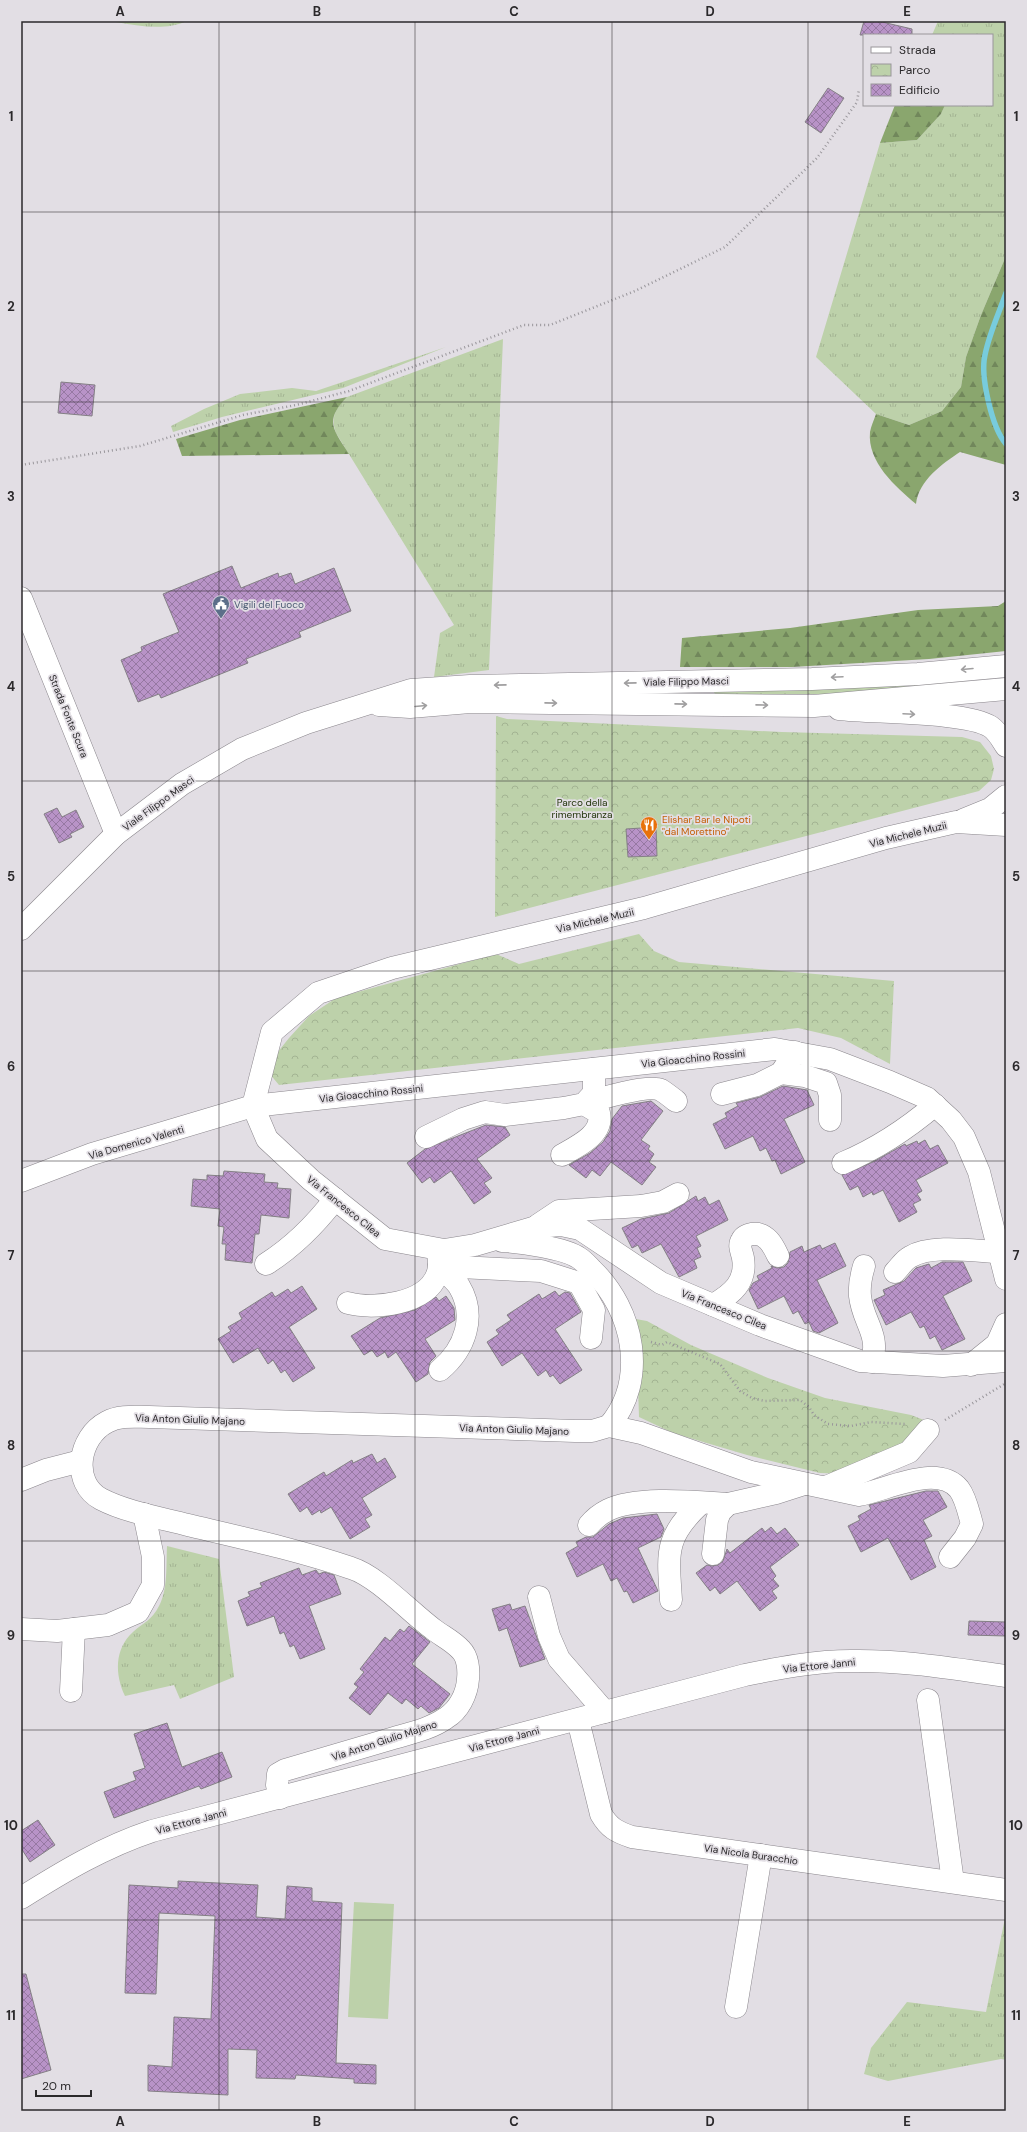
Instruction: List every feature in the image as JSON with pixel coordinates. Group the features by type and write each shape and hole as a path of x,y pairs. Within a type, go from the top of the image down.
{"street":[{"name":"Strada Fonte Scura","path":"21,598 116,834"},
{"name":"Viale Filippo Masci","path":"21,929 116,834 182,784 242,749 306,723 368,705 411,690 470,686 918,674 1006,666"},
{"name":"Viale Filippo Masci","path":"368,705 410,707 470,702 814,706 1006,690"},
{"path":"814,706 867,712 950,716 962,718 992,727 999,734 1006,746"},
{"path":"956,822 990,809 1006,796"},
{"name":"Via Michele Muzii","path":"253,1106 272,1032 318,993 392,968 644,908 886,838 956,822 1006,825"},
{"name":"Via Gioacchino Rossini","path":"253,1106 775,1049 830,1059 927,1098 951,1120 964,1137 979,1172 1006,1279"},
{"path":"722,1094 757,1084 781,1072 795,1052"},
{"path":"584,1104 594,1093 594,1069"},
{"path":"781,1072 805,1076 826,1083 830,1095 830,1120"},
{"path":"426,1137 463,1119 485,1112 505,1115 584,1104 600,1098 631,1091 660,1089 676,1101"},
{"path":"562,1154 579,1146 597,1130 601,1119 599,1113 584,1104"},
{"path":"843,1163 863,1154 916,1121 935,1105"},
{"name":"Via Domenico Valenti","path":"21,1181 92,1154 253,1106"},
{"name":"Via Francesco Cilea","path":"253,1106 267,1140 311,1180 385,1239 439,1258 491,1240 536,1227 562,1226 580,1229 660,1283 760,1325 860,1361 916,1366 971,1365 1006,1367"},
{"path":"536,1227 559,1211 641,1206 663,1202 678,1194"},
{"path":"266,1264 291,1247 321,1217 335,1199"},
{"path":"713,1305 728,1296 739,1285 744,1272 740,1248 742,1240 747,1235 755,1234 765,1236 772,1243 778,1256"},
{"name":"Via Francesco Cilea","path":"491,1240 528,1243 579,1257 605,1282 622,1311 628,1329 632,1376 624,1404 609,1426"},
{"path":"895,1272 910,1256 925,1251 999,1252"},
{"path":"348,1303 371,1307 403,1301 428,1287 437,1276 439,1258"},
{"path":"439,1258 541,1271 579,1283 594,1310 591,1338"},
{"path":"439,1258 458,1286 469,1316 464,1338 457,1352 440,1370"},
{"path":"864,1266 860,1278 860,1297 864,1313 875,1339 875,1351 872,1362"},
{"path":"971,1365 997,1344 1006,1324"},
{"name":"Via Francesco Cilea","path":"971,1365 1006,1352"},
{"name":"Via Francesco Cilea","path":"971,1365 1006,1361"},
{"name":"Via Anton Giulio Majano","path":"280,1798 277,1785 278,1774 285,1770 408,1734 447,1718 459,1706 467,1688 469,1670 463,1651 381,1586 354,1568 307,1554 144,1514 102,1500 96,1496 85,1483 82,1474 81,1461 89,1437 108,1421 121,1417 575,1431 592,1431 609,1426 641,1433 750,1472 859,1494 874,1492 913,1480 934,1476 949,1482 959,1489 972,1524 960,1545 950,1557"},
{"path":"589,1525 608,1510 630,1503 701,1502 728,1504 815,1486 909,1452 928,1430"},
{"path":"21,1480 46,1470 81,1461"},
{"path":"671,1600 669,1551 680,1526 701,1502"},
{"path":"713,1554 717,1520 720,1512 728,1504"},
{"path":"21,1629 57,1631 108,1625 138,1612 153,1585 153,1558 144,1514"},
{"path":"539,1597 547,1630 559,1658 605,1712"},
{"path":"71,1691 74,1629"},
{"name":"Via Ettore Janni","path":"21,1898 71,1867 128,1839 745,1675 824,1662 886,1662 1006,1676"},
{"path":"928,1700 952,1882"},
{"name":"Via Nicola Buracchio","path":"578,1720 601,1814 607,1824 616,1832 632,1837 1006,1890"},
{"path":"736,2007 761,1855"}],"path":[{"path":"21,465 140,446 244,415 296,406 349,391 524,325 550,325 635,291 725,247 817,158 857,102 859,89"},
{"path":"628,1329 642,1335 654,1343 662,1345 667,1342 720,1364 740,1391 752,1398 765,1402 800,1400 809,1407 814,1415 828,1424 851,1426 872,1422 911,1424 928,1430 1006,1383"}],"green space":[{"path":"187,21 170,26 152,27 116,22"},
{"path":"938,21 1006,21 1006,256 981,315 966,357 961,387 942,411 909,425 876,414 816,357 880,143 917,140 941,114 945,106 993,106 993,34 932,34"},
{"path":"895,106 945,106 941,114 917,140 880,143"},
{"path":"1006,256 1006,465 960,452 939,467 926,480 918,495 916,504 884,473 873,454 870,443 870,432 876,414 909,425 942,411 961,387 966,357 981,315"},
{"path":"503,339 489,670 434,677 440,633 454,625 336,433 334,427 334,417 337,409 347,397"},
{"path":"446,347 343,388 222,417 173,432 171,426 204,409 240,394 292,388 316,391"},
{"path":"347,397 335,413 333,425 349,454 182,456 176,439 240,420"},
{"path":"1006,601 1006,651 929,659 792,667 680,667 682,638 790,628 918,610 998,606"},
{"path":"974,681 854,694 715,694 711,687 842,687"},
{"name":"Parco della rimembranza","path":"496,716 507,719 782,732 962,737 980,742 991,756 994,769 991,780 979,791 495,917"},
{"path":"639,934 654,951 679,962 894,981 890,1064 841,1038 798,1028 279,1085 269,1073 277,1053 289,1038 309,1016 336,998 496,954 519,964"},
{"path":"630,1318 647,1321 691,1345 768,1378 825,1398 911,1415 929,1422 918,1438 848,1474 820,1473 747,1455 673,1433 639,1417 637,1354"},
{"path":"167,1546 219,1559 234,1677 180,1699 174,1685 125,1696 119,1680 119,1654 127,1639 153,1615 162,1600 166,1577"},
{"path":"354,1902 394,1904 388,2019 348,2017"},
{"path":"1006,1913 1006,2060 1001,2059 888,2081 864,2074 871,2048 907,2002 986,2012"}],"building":[{"path":"864,21 878,21 912,29 912,34 860,35"},
{"path":"828,88 844,98 821,133 805,122"},
{"path":"61,382 95,385 92,416 58,413"},
{"path":"232,566 241,588 278,573 279,577 291,573 295,584 334,568 351,611 299,632 301,637 246,659 248,663 161,698 159,694 138,702 121,660 142,651 141,647 179,632 163,594"},
{"path":"57,808 62,817 76,810 84,827 70,834 72,837 59,843 44,814"},
{"path":"656,827 657,856 628,857 626,829"},
{"path":"783,1086 807,1090 814,1105 784,1119 805,1162 781,1174 775,1160 772,1161 766,1148 760,1151 753,1136 725,1149 713,1124 727,1117 725,1113 738,1106 736,1103 760,1097"},
{"path":"651,1101 663,1111 641,1140 650,1146 648,1149 654,1154 649,1162 656,1167 642,1185 611,1162 600,1176 592,1170 586,1178 569,1165 590,1153 603,1142 610,1131 612,1119 622,1106"},
{"path":"486,1125 505,1127 510,1135 477,1159 492,1178 484,1183 491,1192 474,1204 451,1171 434,1183 430,1177 422,1183 407,1163 425,1149"},
{"path":"925,1140 930,1149 938,1145 948,1163 916,1180 922,1191 917,1194 921,1200 913,1204 917,1212 899,1222 883,1190 873,1195 872,1192 863,1197 858,1186 850,1190 842,1175 873,1162 905,1144 906,1146 917,1141 918,1144"},
{"path":"224,1171 265,1174 264,1182 278,1183 277,1188 291,1189 289,1218 261,1215 259,1234 255,1234 252,1263 225,1260 226,1244 222,1244 224,1227 218,1226 220,1209 191,1206 193,1179 207,1180 207,1175 223,1176"},
{"path":"696,1196 698,1201 705,1197 709,1205 719,1200 728,1220 696,1236 701,1246 697,1248 701,1257 694,1260 697,1268 679,1277 661,1244 642,1253 638,1245 632,1248 622,1228 641,1219 669,1213"},
{"path":"835,1243 846,1266 817,1280 838,1323 819,1333 813,1331 809,1322 805,1324 798,1311 793,1314 784,1296 758,1309 749,1290 753,1283 759,1280 757,1276 772,1268 771,1266 777,1268 784,1267 788,1263 790,1252 802,1246 804,1252 820,1245 822,1249"},
{"path":"942,1262 963,1262 972,1281 943,1296 965,1339 942,1350 935,1336 930,1339 924,1326 920,1328 911,1312 886,1325 874,1300 885,1295 883,1290 904,1281 916,1268 929,1264 931,1268"},
{"path":"302,1286 317,1309 289,1327 315,1368 293,1382 285,1370 281,1373 273,1360 268,1364 258,1348 233,1363 218,1339 231,1331 228,1327 242,1319 239,1313 272,1292 275,1297 288,1289 291,1293"},
{"path":"555,1291 559,1296 565,1292 570,1293 581,1312 555,1329 582,1370 560,1384 553,1375 550,1377 546,1370 538,1376 522,1353 502,1366 487,1342 499,1334 496,1330 511,1320 507,1315 539,1294 542,1299"},
{"path":"446,1296 454,1308 455,1320 425,1339 436,1356 430,1362 428,1374 416,1382 396,1352 388,1358 385,1352 377,1357 372,1350 364,1355 351,1336 380,1318 415,1310 436,1297 439,1301"},
{"path":"372,1454 377,1463 385,1458 396,1477 362,1498 372,1515 365,1519 370,1527 350,1539 331,1507 321,1513 320,1510 312,1515 307,1507 300,1512 288,1494 324,1472 326,1476 352,1460 353,1463"},
{"path":"926,1491 938,1491 947,1507 923,1520 932,1536 924,1540 936,1567 911,1580 888,1538 861,1552 848,1526 860,1520 858,1516 871,1509 869,1505"},
{"path":"657,1514 664,1529 661,1537 638,1548 658,1591 633,1603 627,1591 624,1592 617,1578 611,1581 603,1564 577,1577 566,1553 578,1546 576,1542 586,1537 593,1537 609,1524 623,1518"},
{"path":"771,1527 777,1534 785,1528 799,1545 770,1567 776,1576 773,1579 779,1586 772,1591 777,1598 760,1611 737,1581 720,1594 715,1587 710,1591 696,1573 707,1565 718,1565 723,1561 727,1549 730,1553 762,1528 765,1532"},
{"path":"299,1568 302,1575 316,1570 319,1574 324,1572 334,1575 341,1594 309,1606 325,1649 300,1659 294,1645 290,1647 284,1632 280,1634 274,1616 247,1626 238,1601 250,1596 248,1592 262,1587 260,1583"},
{"path":"510,1604 512,1610 525,1606 545,1659 520,1667 507,1628 499,1631 492,1609"},
{"path":"969,1621 1006,1622 1006,1636 968,1635"},
{"path":"409,1626 430,1642 412,1664 450,1694 439,1708 429,1713 421,1706 418,1709 406,1699 402,1704 388,1693 370,1715 349,1698 358,1687 354,1684 364,1672 360,1669 385,1637 390,1641 400,1629 404,1632"},
{"path":"167,1723 182,1767 222,1752 232,1777 201,1789 199,1786 114,1818 104,1792 136,1780 133,1772 145,1768 134,1734"},
{"path":"38,1820 55,1845 30,1862 21,1848 21,1831"},
{"path":"178,1881 258,1885 256,1917 285,1919 287,1886 312,1888 312,1901 342,1903 336,2063 376,2065 376,2084 354,2083 354,2079 296,2075 295,2079 256,2078 257,2050 228,2049 228,2095 148,2091 148,2065 172,2067 174,2017 211,2019 215,1916 159,1913 156,1994 125,1993 129,1885 178,1888"},
{"path":"21,1974 26,1974 51,2070 21,2079"}],"waterway":[{"path":"1006,293 989,339 984,364 984,376 988,401 996,426 1006,444"}],"place":[{"name":"Vigili del Fuoco","path":"221,619"},
{"name":"Elishar Bar le Nipoti \"dal Morettino\"","path":"649,840"}]}
